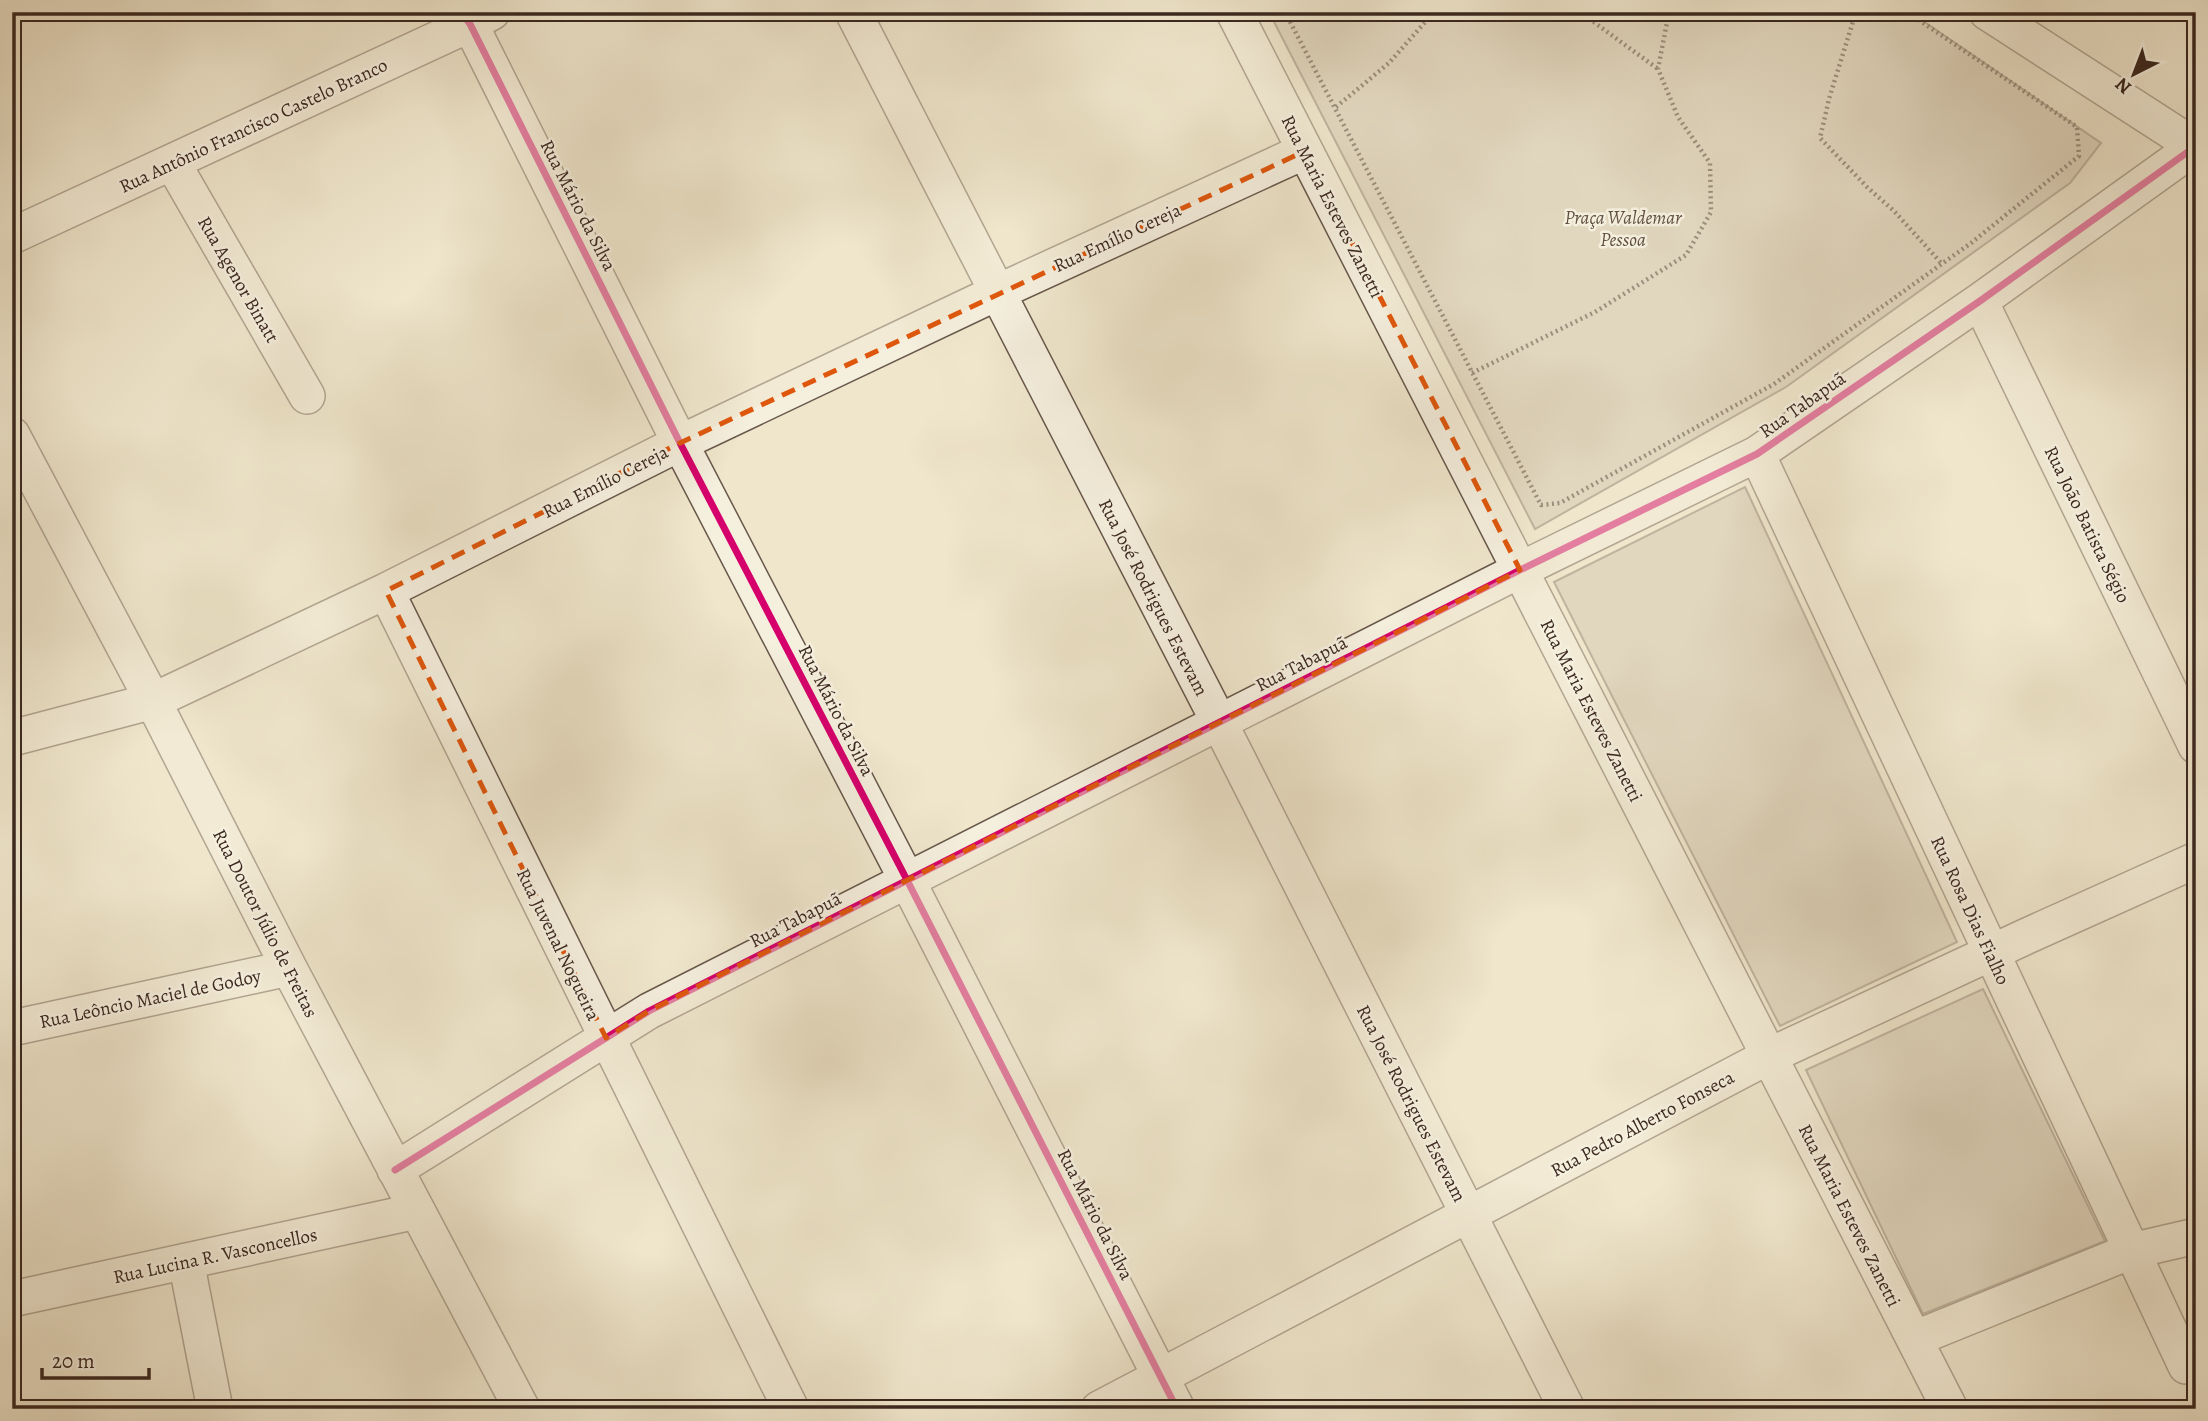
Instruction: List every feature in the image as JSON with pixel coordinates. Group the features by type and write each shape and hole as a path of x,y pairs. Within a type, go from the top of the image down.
{"street":[{"name":"Rua José Rodrigues Estevam","path":"853,12 1219,722 1567,1409"},
{"name":"Rua Maria Esteves Zanetti","path":"1234,12 1950,1409"},
{"path":"1987,12 2196,147"},
{"name":"Rua Antônio Francisco Castelo Branco","path":"12,236 475,16"},
{"name":"Rua Mário da Silva","path":"475,16 680,443 1177,1409"},
{"name":"Rua Tabapuã","path":"396,1170 649,1010 1520,570 1757,454 1980,301 2196,147"},
{"name":"Rua Emílio Cereja","path":"12,738 153,701 386,592 680,443 996,293 1305,151"},
{"name":"Rua Agenor Binatt","path":"172,162 307,397"},
{"name":"Rua João Batista Ségio","path":"1980,301 2196,746"},
{"name":"Rua Doutor Júlio de Freitas","path":"12,435 522,1409"},
{"name":"Rua Rosa Dias Fialho","path":"1757,454 2186,1366"},
{"name":"Rua Juvenal Nogueira","path":"386,592 791,1409"},
{"name":"Rua Pedro Alberto Fonseca","path":"1099,1409 1769,1056 2196,860"},
{"name":"Rua Leôncio Maciel de Godoy","path":"12,1028 289,968"},
{"name":"Rua Lucina R. Vasconcellos","path":"12,1299 417,1211"},
{"path":"1914,1339 2132,1251 2196,1236"},
{"path":"186,1261 215,1409"}],"path":[{"path":"1285,12 1541,505 1560,503 1774,384 1971,243 2078,156 2077,127 1907,12"},
{"path":"1336,107 1389,63 1434,12"},
{"path":"1472,373 1595,312 1686,255 1711,212 1710,163 1678,117 1658,69 1580,12"},
{"path":"1658,69 1669,12"},
{"path":"1856,12 1820,138 1894,211 1942,264"}],"highlighted area":[{"path":"1305,151 1520,570 649,1011 606,1038 386,591 680,443"}],"green space":[{"name":"Praça Waldemar Pessoa","path":"1269,12 1910,12 2101,143 2070,183 1786,387 1535,529"},
{"path":"1745,487 1957,942 1780,1026 1554,582"},
{"path":"1983,989 2105,1241 1923,1314 1806,1070"}],"cycle path":[{"path":"461,12 470,24 680,443 1177,1409"},
{"path":"395,1170 649,1011 1520,570 1757,454 1980,301 2196,146"}]}
